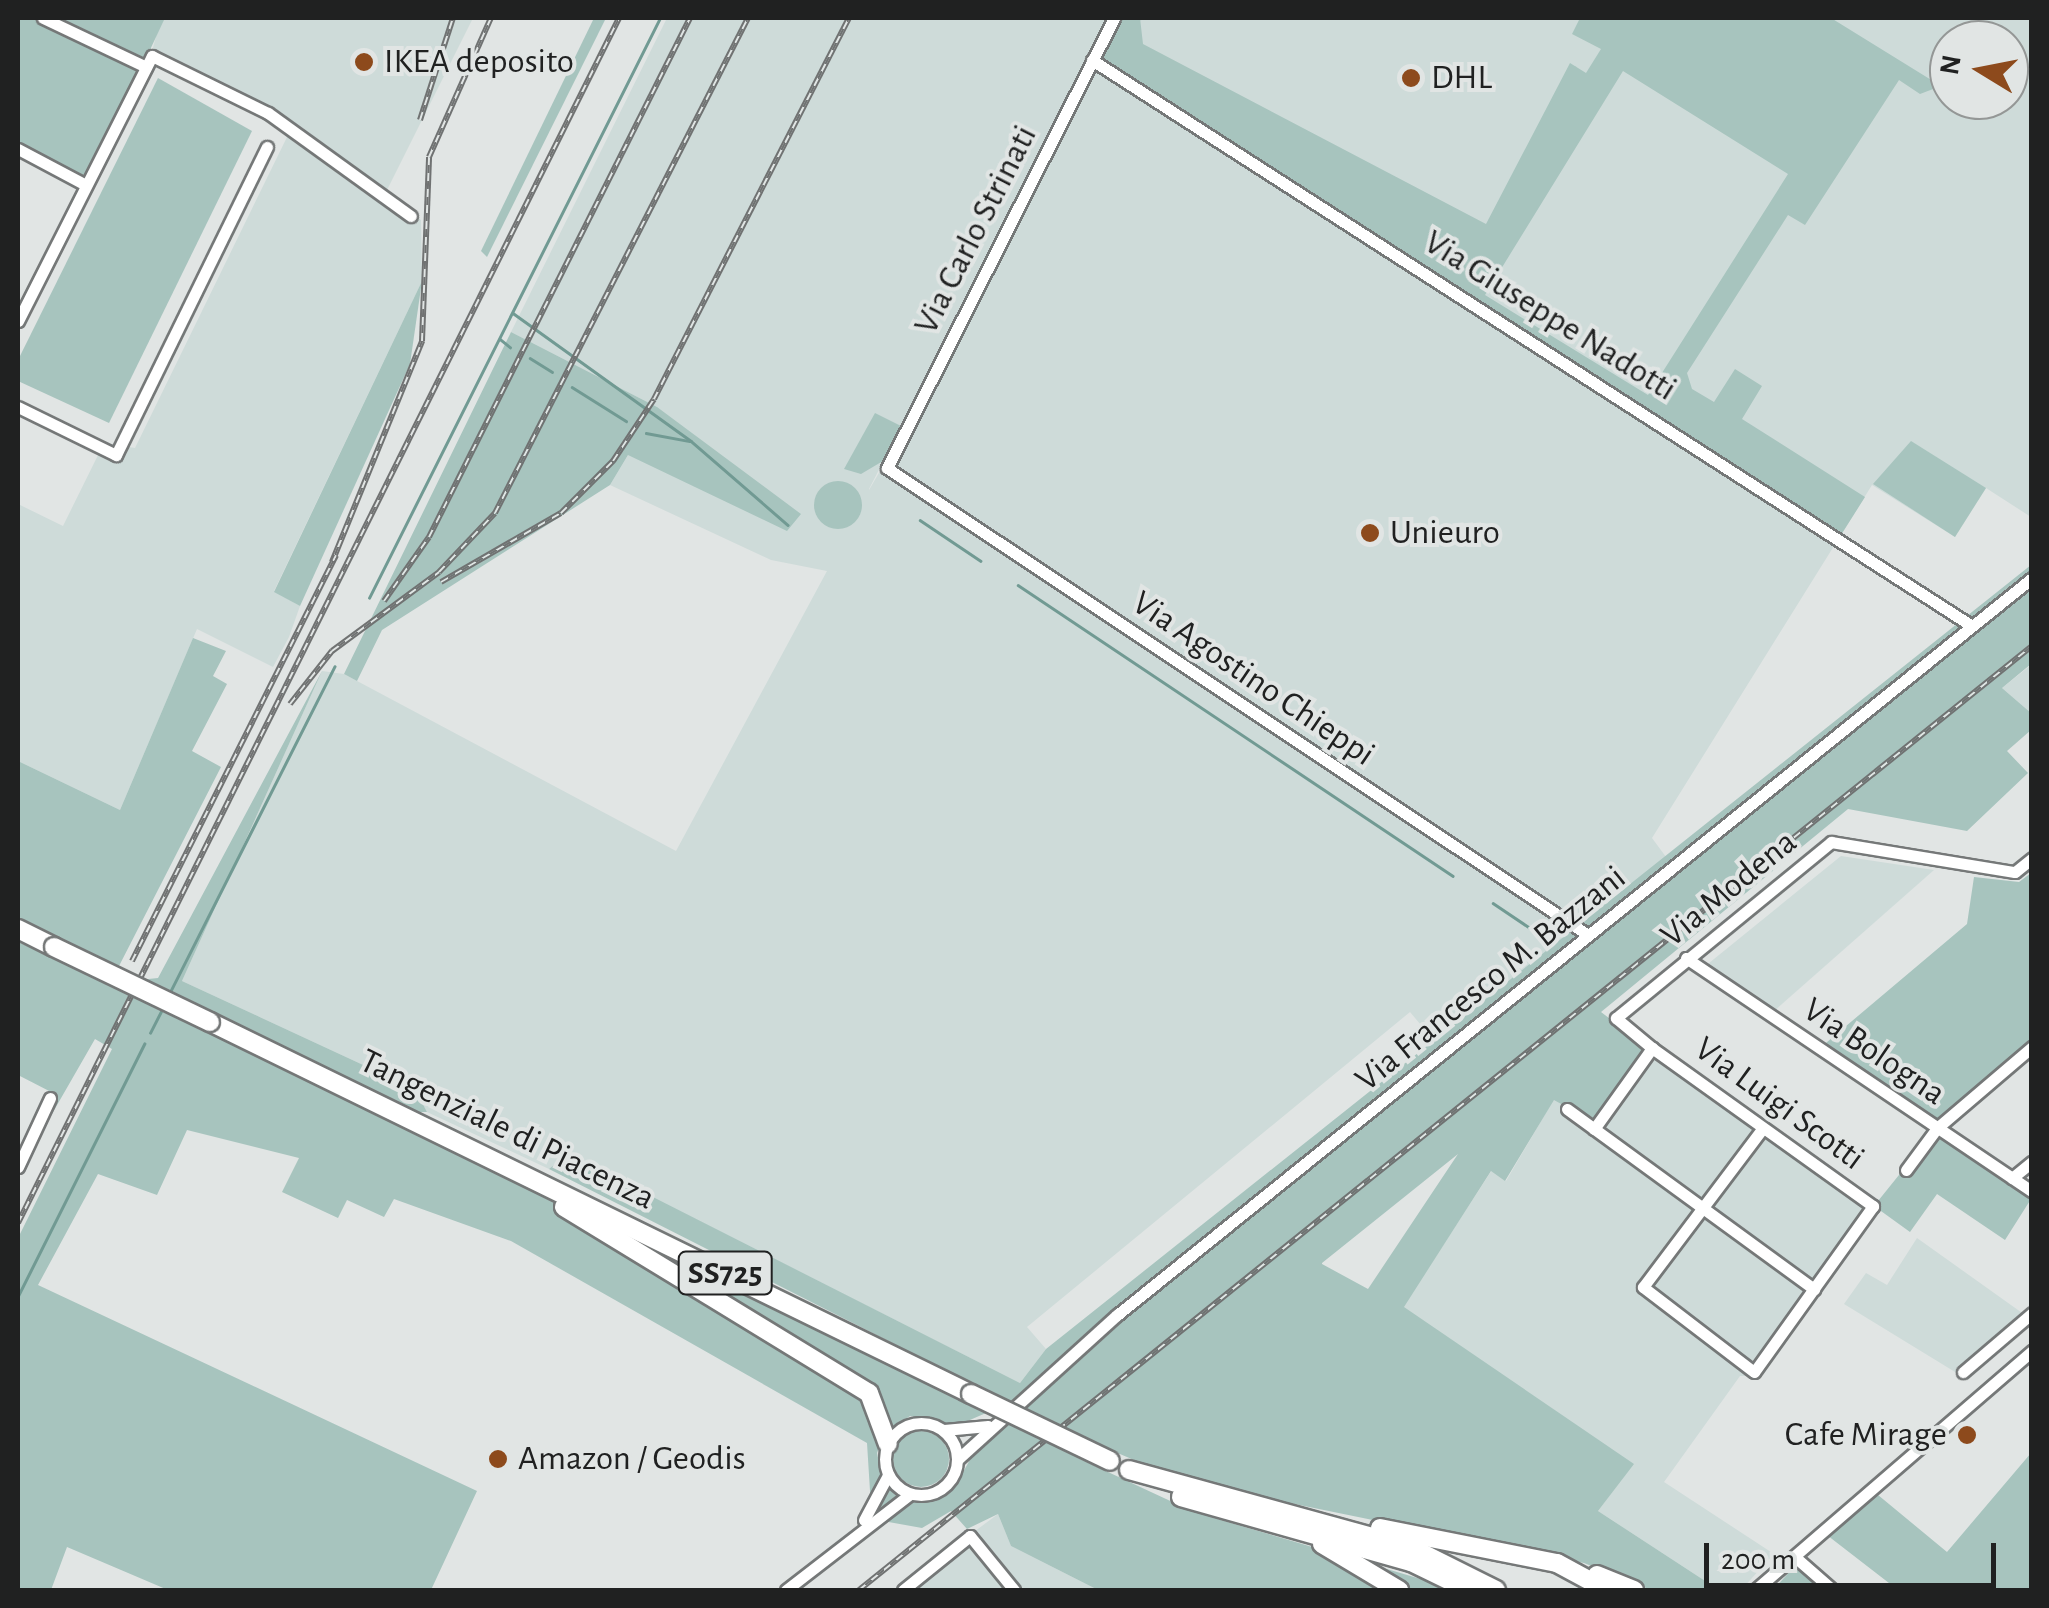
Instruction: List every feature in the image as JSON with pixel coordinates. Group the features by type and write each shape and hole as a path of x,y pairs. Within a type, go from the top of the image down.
{"highway":[{"name":"Tangenziale di Piacenza","path":"18,929 1129,1470 1254,1523 1352,1543 1451,1573 1469,1590"},
{"path":"480,1154 869,1393 888,1444"},
{"name":"Tangenziale di Piacenza","path":"1129,1470 1204,1495 1302,1515 1496,1590"},
{"path":"1302,1515 1584,1570 1634,1590"},
{"path":"1254,1523 1361,1561 1399,1590"},
{"path":"1584,1570 1607,1590"}],"street":[{"path":"43,18 146,67"},
{"name":"Via Carlo Strinati","path":"887,468 1114,18"},
{"path":"18,321 152,56 268,113 410,216"},
{"name":"Via Giuseppe Nadotti","path":"1092,60 1972,626"},
{"path":"18,407 116,455 266,147"},
{"path":"18,149 86,185"},
{"name":"Via Agostino Chieppi","path":"887,468 1588,936"},
{"name":"Via Francesco M. Bazzani","path":"958,1459 988,1426 2032,578"},
{"name":"Via Modena","path":"1652,1048 1616,1018 1830,842 2015,872 2032,858"},
{"name":"Via Bologna","path":"1686,958 2032,1191"},
{"path":"1594,1129 1652,1048"},
{"name":"Via Luigi Scotti","path":"1652,1048 1873,1206 1814,1289"},
{"path":"1906,1170 1938,1128 2032,1048"},
{"path":"18,1168 50,1098"},
{"path":"1566,1109 1703,1208 1814,1289 1754,1372 1643,1287 1703,1208 1764,1128"},
{"path":"2012,1178 2032,1162"},
{"path":"1963,1372 2032,1313"},
{"path":"1755,1590 2032,1351"},
{"path":"861,1525 888,1476 888,1444 913,1424 944,1430 988,1426"},
{"path":"786,1590 861,1525 910,1494 944,1488 958,1459 944,1430"},
{"path":"888,1476 910,1494"},
{"path":"902,1590 970,1536 1014,1590"},
{"path":"1795,1557 1834,1590"}],"shaded area":[{"path":"161,18 473,18 385,194 421,220 422,281 274,591 300,606 289,637 273,667 197,629 120,810 18,761 18,504 63,526 104,443 135,448 289,133 151,55"},
{"path":"667,18 2031,18 2031,517 1986,488 1955,537 1872,485 1652,838 1669,861 1436,1043 1410,1012 1027,1327 1046,1349 1020,1383 568,1155 549,1169 427,1112 415,1089 182,981 322,671 344,674 676,851 827,571 771,560 610,485 657,407 511,332","holes":["1018,202 905,428 869,490"]},
{"path":"2031,665 2031,713 2002,688"},
{"path":"1841,856 1934,870 1766,1018 1698,972"},
{"path":"1647,1047 1874,1206 1756,1376 1740,1376 1664,1482 1774,1554 1741,1590 1719,1590 1598,1511 1633,1464 1403,1307 1492,1170 1506,1181 1554,1099"},
{"path":"1917,1238 2025,1315 1960,1375 1844,1304 1866,1273 1887,1285"},
{"path":"998,1514 1011,1546 1098,1590 896,1590"}],"green space":[{"path":"18,18 164,20 88,182 18,146"},
{"path":"594,18 606,18 487,257 481,251"},
{"path":"1113,18 1140,18 1143,44 1486,224 1570,63 1586,73 1601,49 1572,34 1580,18 1831,18 1929,79 1929,91 1920,94 1899,80 1805,225 1788,215 1687,373 1692,389 1714,402 1735,369 1762,386 1742,419 1865,497 1841,535 1091,60","holes":["1623,71 1788,174 1648,395 1485,295"]},
{"path":"158,78 252,131 109,423 18,381 18,360"},
{"path":"422,281 410,364 300,606 274,592"},
{"path":"511,332 657,407 801,514 787,531 628,455 610,485 382,630 357,681 344,674"},
{"path":"875,413 905,428 888,458 861,474 844,469"},
{"path":"1911,441 1986,488 1955,537 1873,484"},
{"path":"838,481 855,488 862,505 855,522 838,529 821,522 814,505 821,488"},
{"path":"2031,565 2031,664 2002,688 2031,713 2031,730 2007,751 2028,773 1967,831 1848,809 1601,1012 1647,1047 1592,1121 1554,1100 1505,1181 1491,1171 1404,1307 1634,1464 1598,1511 1719,1590 1651,1590 1584,1563 1186,1482 1101,1446 1080,1459 1194,1512 1458,1590 1098,1590 1011,1546 998,1514 967,1529 951,1511 922,1528 883,1521 871,1507 867,1443 511,1241 394,1199 384,1217 347,1200 338,1218 282,1192 299,1158 187,1130 157,1195 98,1174 38,1285 477,1491 431,1590 168,1590 67,1547 51,1590 18,1590 18,1238 112,1049 95,1039 18,1173 55,1094 18,1075 18,942 110,983 158,978 322,671 182,981 415,1089 427,1112 380,1112 986,1413 956,1426 910,1416 885,1433 877,1453 883,1481 924,1503 955,1487 1003,1399 549,1169 568,1154 1020,1383 1046,1349","holes":["1458,1154 1368,1289 1322,1263"]},
{"path":"193,638 226,651 213,676 227,684 192,751 221,767 119,966 18,918 18,761 120,810"},
{"path":"2031,873 2031,1046 1937,1129 2031,1199 2005,1240 1937,1194 1910,1232 1874,1206 1936,1129 1820,1048 1967,924 1974,877 2019,882"},
{"path":"921,1431 941,1439 949,1459 941,1479 921,1487 901,1479 893,1459 901,1439"},
{"path":"2031,1453 2031,1590 1898,1590 1823,1532 1872,1490 1947,1552"},
{"path":"1794,1567 1812,1581 1821,1590 1773,1590"}],"waterway":[{"path":"369,598 660,18"},
{"path":"513,313 691,441 788,525"},
{"path":"500,339 510,347"},
{"path":"530,358 552,372"},
{"path":"572,387 626,421"},
{"path":"646,433 689,441"},
{"path":"920,520 981,561"},
{"path":"1018,585 1453,876"},
{"path":"168,996 334,667"},
{"path":"1493,903 1542,936"},
{"path":"150,1033 163,1007"},
{"path":"18,1296 144,1044"}],"railway":[{"path":"420,120 453,18"},
{"path":"332,562 422,341 429,157 491,18"},
{"path":"18,1223 619,18"},
{"path":"384,601 429,537 690,18"},
{"path":"290,704 332,651 439,572 495,513 748,18"},
{"path":"441,582 561,513 613,461 654,399 849,18"},
{"path":"132,961 336,555"},
{"path":"859,1590 2032,646"}],"place":[{"name":"IKEA deposito","path":"364,62"},
{"name":"DHL","path":"1411,78"},
{"name":"Unieuro","path":"1370,533"},
{"name":"Cafe Mirage","path":"1967,1435"},
{"name":"Amazon / Geodis","path":"498,1459"}]}
